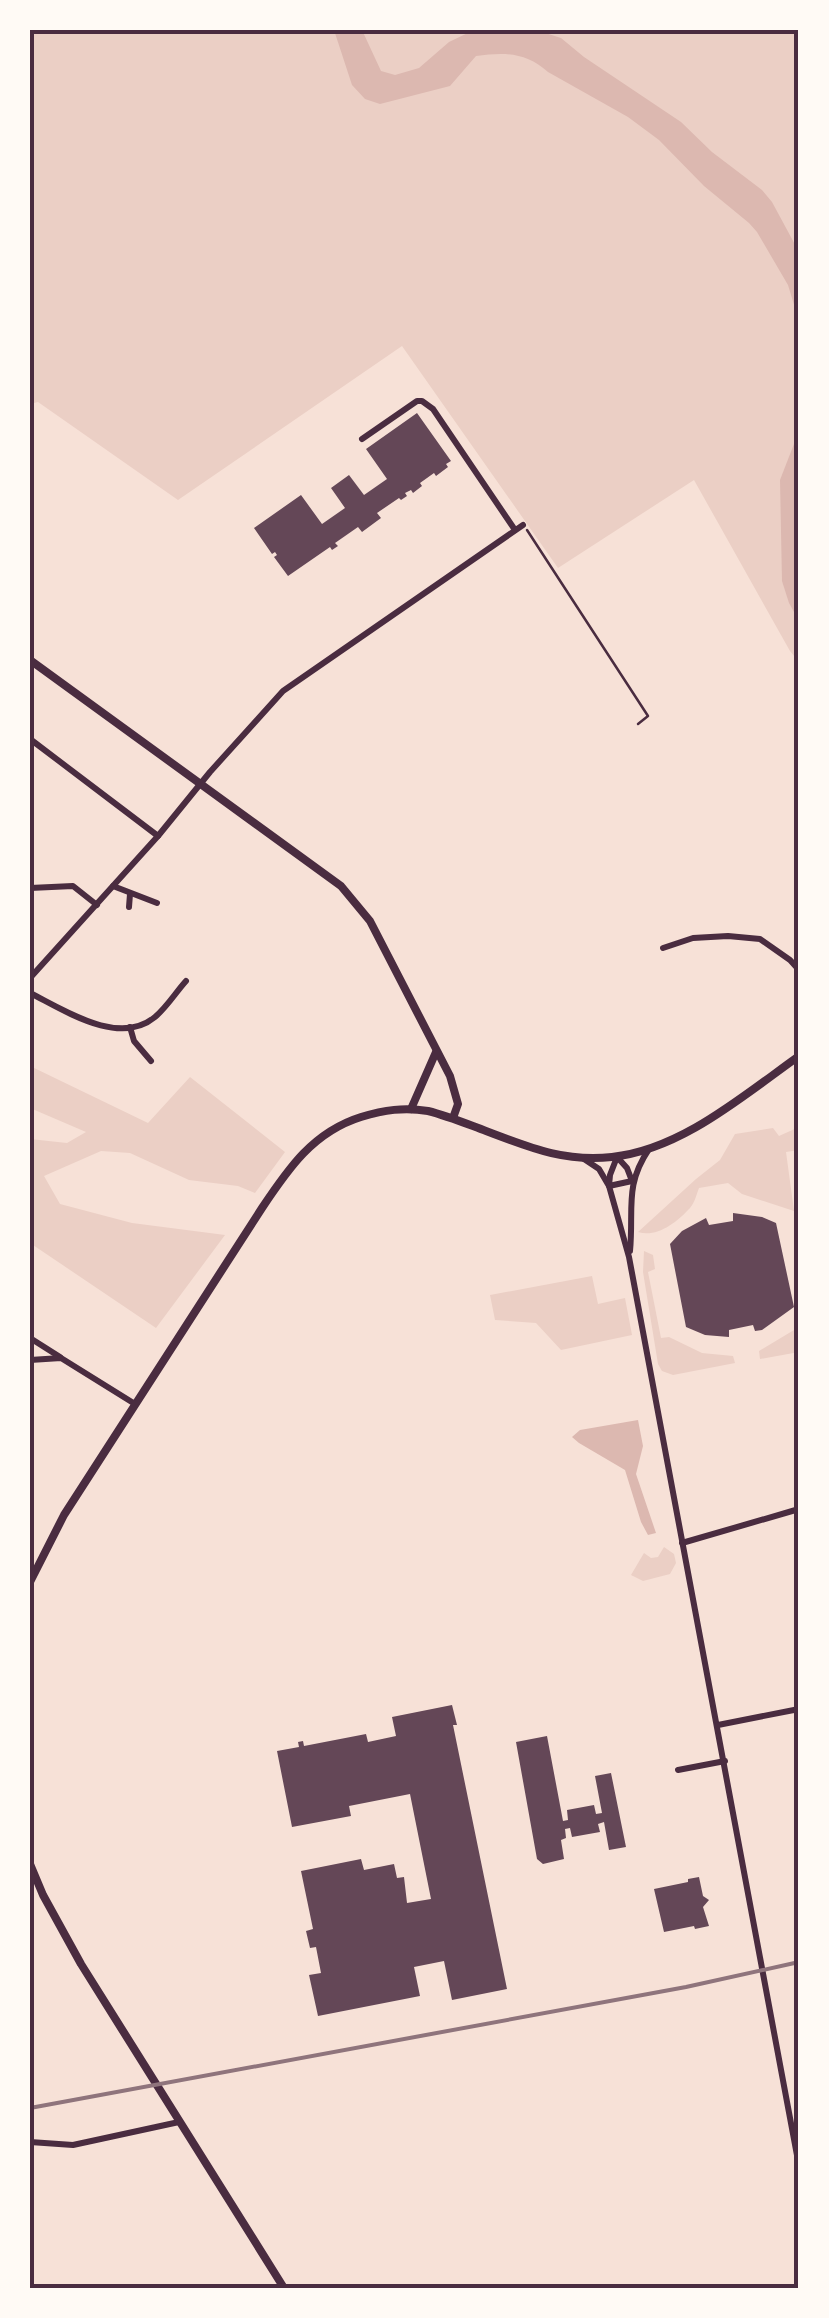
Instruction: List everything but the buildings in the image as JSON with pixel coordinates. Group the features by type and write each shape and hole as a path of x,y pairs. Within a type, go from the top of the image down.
{"street":[{"path":"362,440 422,401 433,409 515,530"},
{"path":"30,978 282,692 523,524"},
{"path":"30,660 341,886 370,921 455,1089 458,1104 454,1118"},
{"path":"30,739 158,836"},
{"path":"30,888 73,886 97,905"},
{"path":"113,886 158,903"},
{"path":"129,907 130,894"},
{"path":"663,948 693,938 728,936 760,940 799,970"},
{"path":"30,993 92,1025 124,1029 153,1020 186,981"},
{"path":"130,1027 134,1041 151,1061"},
{"path":"410,1109 436,1052"},
{"path":"31,1577 64,1515 208,1290 296,1160 330,1130 384,1110 410,1109 454,1118 560,1157 617,1157 688,1132 799,1056"},
{"path":"629,1257 632,1181 649,1148"},
{"path":"617,1157 632,1181"},
{"path":"609,1186 617,1157"},
{"path":"584,1160 599,1169 609,1186 629,1257 799,2166"},
{"path":"609,1186 632,1181"},
{"path":"30,1338 134,1404"},
{"path":"30,1360 61,1358"},
{"path":"682,1544 799,1509"},
{"path":"718,1724 799,1709"},
{"path":"678,1770 725,1761"},
{"path":"30,1864 81,1964 284,2288"},
{"path":"30,2142 73,2145 179,2122"}],"path":[{"path":"523,524 648,716 638,724"}],"shaded area":[{"path":"30,30 799,30 799,662 694,480 558,568 402,346 178,500 38,402 30,404"},
{"path":"334,30 362,30 381,71 395,75 419,68 449,42 474,30 536,30 561,38 681,122 712,152 762,190 799,252 799,321 788,285 757,232 659,140 628,117 531,61 505,54 476,56 450,86 380,104 365,99 352,85"},
{"path":"799,431 799,621 782,581 780,480"},
{"path":"30,1066 148,1123 190,1077 285,1152 255,1193 238,1186 189,1180 130,1153 101,1151 44,1176 60,1204 132,1223 225,1235 156,1328 33,1245 30,1248 30,1139 67,1143 86,1132 30,1108"},
{"path":"799,1127 799,1150 786,1152 794,1211 742,1194 728,1183 699,1188 690,1208 678,1220 652,1233 638,1232 720,1160 735,1134 773,1128 779,1136"},
{"path":"644,1251 653,1255 655,1269 648,1272 661,1338 669,1337 702,1353 733,1356 735,1363 673,1375 662,1371 643,1272"},
{"path":"592,1276 598,1304 625,1298 632,1335 561,1350 536,1323 495,1320 490,1295"},
{"path":"799,1327 799,1352 760,1359 759,1351"},
{"path":"638,1420 643,1446 636,1474 656,1533 648,1535 625,1470 572,1437 580,1430"},
{"path":"664,1547 674,1554 676,1563 670,1574 643,1581 631,1575 644,1553 658,1557"}],"railway":[{"path":"30,2108 686,1987 799,1962"}]}
